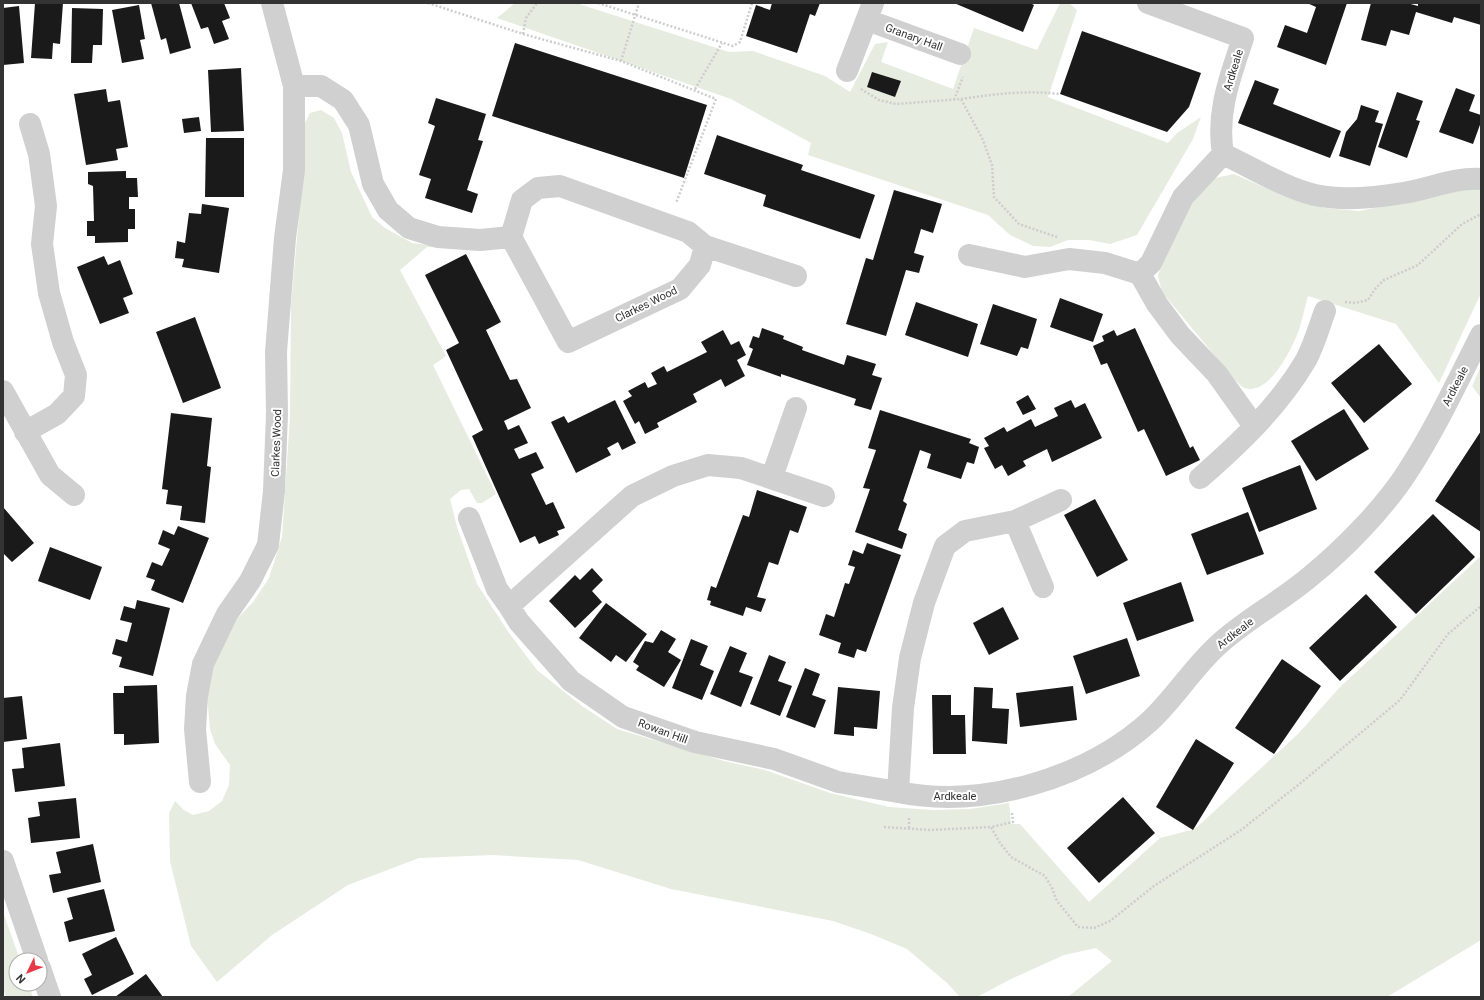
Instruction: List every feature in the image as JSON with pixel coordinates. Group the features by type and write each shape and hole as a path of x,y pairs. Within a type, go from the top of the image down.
{"street":[{"name":"Clarkes Wood","path":"200,782 195,729 197,696 203,664 227,614 250,581 268,545 274,491 277,414 276,352 285,238 294,170 294,86 272,3"},
{"name":"Ardkeale","path":"1148,3 1243,38 1222,104 1220,134 1223,154"},
{"name":"Granary Hall","path":"847,71 870,12 960,54"},
{"path":"294,86 321,86 343,100 359,125 373,184 388,210 409,228 438,237 480,240 511,237 522,200 538,188 560,186 688,232 705,246 796,276"},
{"path":"25,432 58,414 74,396 76,375 63,342 48,293 42,244 46,206 39,154 30,124"},
{"path":"1140,274 1151,263 1183,197 1223,154 1287,184 1314,194 1354,199 1404,193 1469,178 1481,179"},
{"name":"Clarkes Wood","path":"511,237 568,342 680,288 700,265 705,246"},
{"path":"969,255 1025,268 1069,259 1104,262 1140,274 1157,304 1180,335 1216,374 1254,426"},
{"path":"1200,478 1240,442 1283,395 1307,359 1325,311"},
{"name":"Ardkeale","path":"898,792 937,796 984,795 1033,784 1072,771 1114,748 1149,722 1193,670 1218,645 1312,576 1346,544 1382,504 1405,476 1433,430 1481,336"},
{"path":"3,391 50,475 74,495"},
{"path":"772,477 796,408"},
{"path":"509,606 632,496 673,476 708,465 741,468 772,477 824,496"},
{"path":"898,792 903,708 910,658 924,603 945,546 965,531 1015,521 1061,500"},
{"name":"Rowan Hill","path":"469,518 494,582 519,622 571,681 623,717 695,742 774,759 838,782 898,792"},
{"path":"1015,521 1043,587"},
{"path":"3,860 34,952"}],"path":[{"path":"428,3 523,34 621,61 695,89 716,99 668,224"},
{"path":"523,34 526,18 537,3"},
{"path":"598,3 733,46 740,42 752,3"},
{"path":"621,61 639,3"},
{"path":"695,89 722,42"},
{"path":"847,71 857,87 879,100 896,104 1035,91 1060,94"},
{"path":"961,99 983,140 992,165 994,197 1019,224 1056,236 1069,259"},
{"path":"1325,311 1335,302 1355,303 1368,300 1375,289 1384,280 1418,265 1462,224 1481,214"},
{"path":"990,827 1011,857 1045,876 1057,901 1078,927 1094,928 1110,921 1154,886 1241,830 1372,725 1400,700 1448,634 1481,606"},
{"path":"884,827 930,830 990,827 1013,822 1009,790"}],"shaded area":[{"path":"515,3 576,3 729,52 753,51 825,76 850,92 875,44 888,42 881,62 953,89 974,28 1037,50 1060,3 1069,3 1077,10 1048,97 1168,143 1177,133 1201,117 1193,139 1137,235 1110,244 1089,240 1068,240 1050,247 1033,246 1010,235 988,215 808,155 811,143 731,99 497,18"},
{"path":"321,110 334,118 342,133 351,172 372,217 385,228 412,243 457,248 427,247 400,270 446,356 433,365 496,494 482,503 477,503 469,489 461,490 450,499 457,527 477,584 509,633 537,670 582,706 617,729 724,761 765,770 830,793 889,807 933,810 970,809 1009,803 1011,824 1020,824 1089,902 1160,838 1195,829 1298,734 1340,687 1481,556 1481,940 1387,997 1068,997 1112,961 1096,948 1064,955 1011,979 977,997 960,997 947,983 907,949 871,934 833,921 671,889 578,860 493,855 419,858 348,885 272,935 217,982 191,946 170,861 169,813 175,801 184,810 193,815 209,811 222,801 229,785 230,765 215,744 210,729 206,684 232,624 253,602 269,578 282,537 290,417 291,305 304,160 303,127 310,113"},
{"path":"1234,174 1282,195 1324,208 1359,211 1481,187 1481,293 1439,383 1396,324 1308,296 1297,335 1284,361 1277,371 1270,379 1254,389 1245,388 1235,380 1162,292 1158,276 1163,258 1187,208 1215,178"},
{"path":"1481,366 1481,398 1472,386"},
{"path":"3,912 17,952 8,952 8,992 31,992 33,997 6,997 3,989"}],"building":[{"path":"35,3 63,3 60,44 53,43 52,59 31,58"},
{"path":"151,3 179,3 191,48 170,54 166,38 161,40"},
{"path":"191,3 224,3 230,18 222,21 229,39 214,44 208,27 201,29"},
{"path":"772,3 820,3 815,16 810,14 797,53 746,36 756,5 770,10"},
{"path":"954,3 1030,3 1034,5 1023,32"},
{"path":"1307,3 1347,3 1326,65 1277,47 1285,25 1307,33 1316,7"},
{"path":"1371,3 1407,3 1418,6 1418,3 1481,3 1481,25 1454,17 1452,23 1416,12 1409,35 1391,30 1386,46 1361,40"},
{"path":"139,5 145,39 140,40 144,59 122,63 112,10"},
{"path":"19,6 24,63 3,65 3,8"},
{"path":"72,8 103,9 102,45 93,45 92,63 71,63"},
{"path":"1082,31 1201,73 1189,107 1167,132 1060,94"},
{"path":"515,43 707,105 684,178 492,116"},
{"path":"241,68 244,131 211,132 208,70"},
{"path":"872,72 901,81 895,97 867,87"},
{"path":"1255,80 1279,89 1273,104 1341,131 1330,158 1238,123"},
{"path":"1456,88 1475,95 1469,111 1481,115 1481,122 1473,144 1439,132"},
{"path":"106,89 108,102 120,100 128,147 116,149 118,160 86,165 74,94"},
{"path":"1397,92 1423,101 1416,120 1420,121 1407,158 1378,147"},
{"path":"436,98 486,114 478,140 483,141 467,190 478,194 472,213 425,198 431,179 419,175 435,126 428,123"},
{"path":"1361,105 1379,111 1375,122 1383,124 1370,166 1339,156 1346,132 1357,119"},
{"path":"199,117 201,131 184,133 182,119"},
{"path":"717,135 803,165 801,170 875,195 860,239 763,206 766,195 704,174"},
{"path":"206,138 244,138 244,197 205,197"},
{"path":"126,171 126,178 137,178 138,197 129,197 129,209 135,209 135,229 128,229 128,242 95,243 95,236 87,236 87,221 94,221 93,186 88,184 88,172"},
{"path":"894,190 942,204 933,233 921,229 914,253 924,256 919,273 906,270 886,336 846,324 866,258 873,260"},
{"path":"202,204 229,208 219,273 182,267 184,259 175,258 177,241 185,243 189,213 201,214"},
{"path":"466,254 501,322 486,330 510,380 517,379 531,408 504,421 508,430 519,425 528,443 514,449 519,459 536,452 544,468 531,474 546,505 553,502 565,528 557,531 559,535 539,544 535,536 520,543 472,436 483,430 446,350 459,343 425,275"},
{"path":"104,256 108,265 120,260 133,294 123,298 129,313 100,324 77,267"},
{"path":"1060,298 1103,314 1093,342 1050,327"},
{"path":"916,302 978,324 968,357 905,335"},
{"path":"993,304 1037,319 1028,349 1021,347 1017,356 980,344"},
{"path":"195,317 221,388 183,403 156,332"},
{"path":"762,328 784,336 783,339 803,347 802,350 844,365 847,355 876,364 872,375 882,378 871,410 854,405 856,399 781,374 781,377 747,365 753,349 749,347 753,336 759,338"},
{"path":"1135,328 1190,448 1193,446 1200,460 1166,476 1144,429 1138,432 1107,363 1101,365 1093,346 1104,341 1102,336 1114,330 1117,336"},
{"path":"723,330 731,345 739,341 746,355 737,360 745,376 725,387 721,379 693,394 697,402 657,423 659,427 645,434 639,421 635,424 623,401 632,396 628,391 645,382 648,388 657,384 651,373 664,366 667,372 707,352 701,342"},
{"path":"1379,344 1412,384 1364,423 1331,383"},
{"path":"1028,395 1036,409 1023,415 1016,402"},
{"path":"615,400 636,443 622,450 618,442 607,448 611,455 576,473 551,422 564,416 568,423"},
{"path":"1071,400 1075,408 1085,403 1102,438 1052,462 1047,449 1023,461 1026,466 1008,476 1002,465 995,469 984,448 989,446 984,438 1004,427 1007,432 1031,419 1035,427 1058,416 1054,408"},
{"path":"1344,409 1369,449 1316,481 1291,441"},
{"path":"880,410 971,439 969,443 979,447 974,464 967,462 961,479 927,468 931,454 920,450 903,501 907,504 898,530 907,534 902,549 855,532 870,489 863,488 876,450 868,448"},
{"path":"171,413 212,418 207,466 211,467 205,523 180,520 182,506 166,504 168,490 162,489"},
{"path":"1481,431 1481,532 1435,501"},
{"path":"1300,465 1317,509 1259,532 1242,488"},
{"path":"757,490 807,507 798,533 790,530 778,565 769,562 757,597 766,599 761,612 746,607 743,616 710,605 711,601 707,600 711,586 716,588 743,515 749,517"},
{"path":"1095,499 1128,560 1097,577 1064,515"},
{"path":"3,507 34,543 12,562 3,553"},
{"path":"1248,512 1264,554 1207,575 1191,534"},
{"path":"1433,514 1475,557 1416,614 1374,572"},
{"path":"178,526 209,538 183,603 151,590 155,580 146,577 152,562 162,566 170,549 158,544 163,530 174,535"},
{"path":"867,543 901,555 866,652 857,649 854,658 838,653 841,643 819,635 826,614 834,617 845,583 849,584 855,567 848,565 853,550 863,554"},
{"path":"50,547 102,567 90,600 38,581"},
{"path":"592,568 603,580 592,591 602,602 575,628 549,601 575,575 580,580"},
{"path":"1181,582 1194,621 1137,641 1123,603"},
{"path":"1366,594 1397,627 1340,681 1309,648"},
{"path":"137,600 170,608 153,676 119,667 122,657 112,654 116,639 127,642 132,623 120,620 124,606 135,609"},
{"path":"606,603 647,634 626,662 616,655 611,662 579,638"},
{"path":"1003,607 1019,639 989,655 973,623"},
{"path":"661,630 676,639 668,652 681,660 664,687 636,670 639,666 633,662 645,641 653,643"},
{"path":"1127,638 1140,676 1086,694 1073,656"},
{"path":"691,639 708,646 700,665 714,671 702,700 672,688"},
{"path":"730,646 747,653 739,672 753,677 741,707 710,694"},
{"path":"769,655 786,662 778,681 792,686 780,716 750,704"},
{"path":"1282,659 1321,686 1274,754 1235,728"},
{"path":"805,668 820,674 812,695 826,700 815,728 786,717"},
{"path":"157,685 159,743 124,745 124,734 114,734 113,693 124,693 124,686"},
{"path":"1073,686 1077,720 1020,727 1016,693"},
{"path":"838,687 880,691 877,729 854,727 854,736 834,734"},
{"path":"974,687 993,688 992,708 1009,709 1007,744 972,741"},
{"path":"932,695 951,695 951,715 965,715 966,754 933,754"},
{"path":"22,696 27,739 3,742 3,698"},
{"path":"1196,739 1234,763 1193,830 1156,807"},
{"path":"60,743 65,786 15,792 12,769 24,768 22,748"},
{"path":"1123,797 1155,833 1099,883 1067,848"},
{"path":"76,798 80,838 31,843 28,818 40,816 38,802"},
{"path":"93,844 101,882 53,893 49,875 61,873 56,852"},
{"path":"104,889 115,931 69,942 64,922 73,919 67,898"},
{"path":"116,937 134,974 92,995 84,979 92,975 82,954"},
{"path":"146,974 163,997 115,997"}]}
